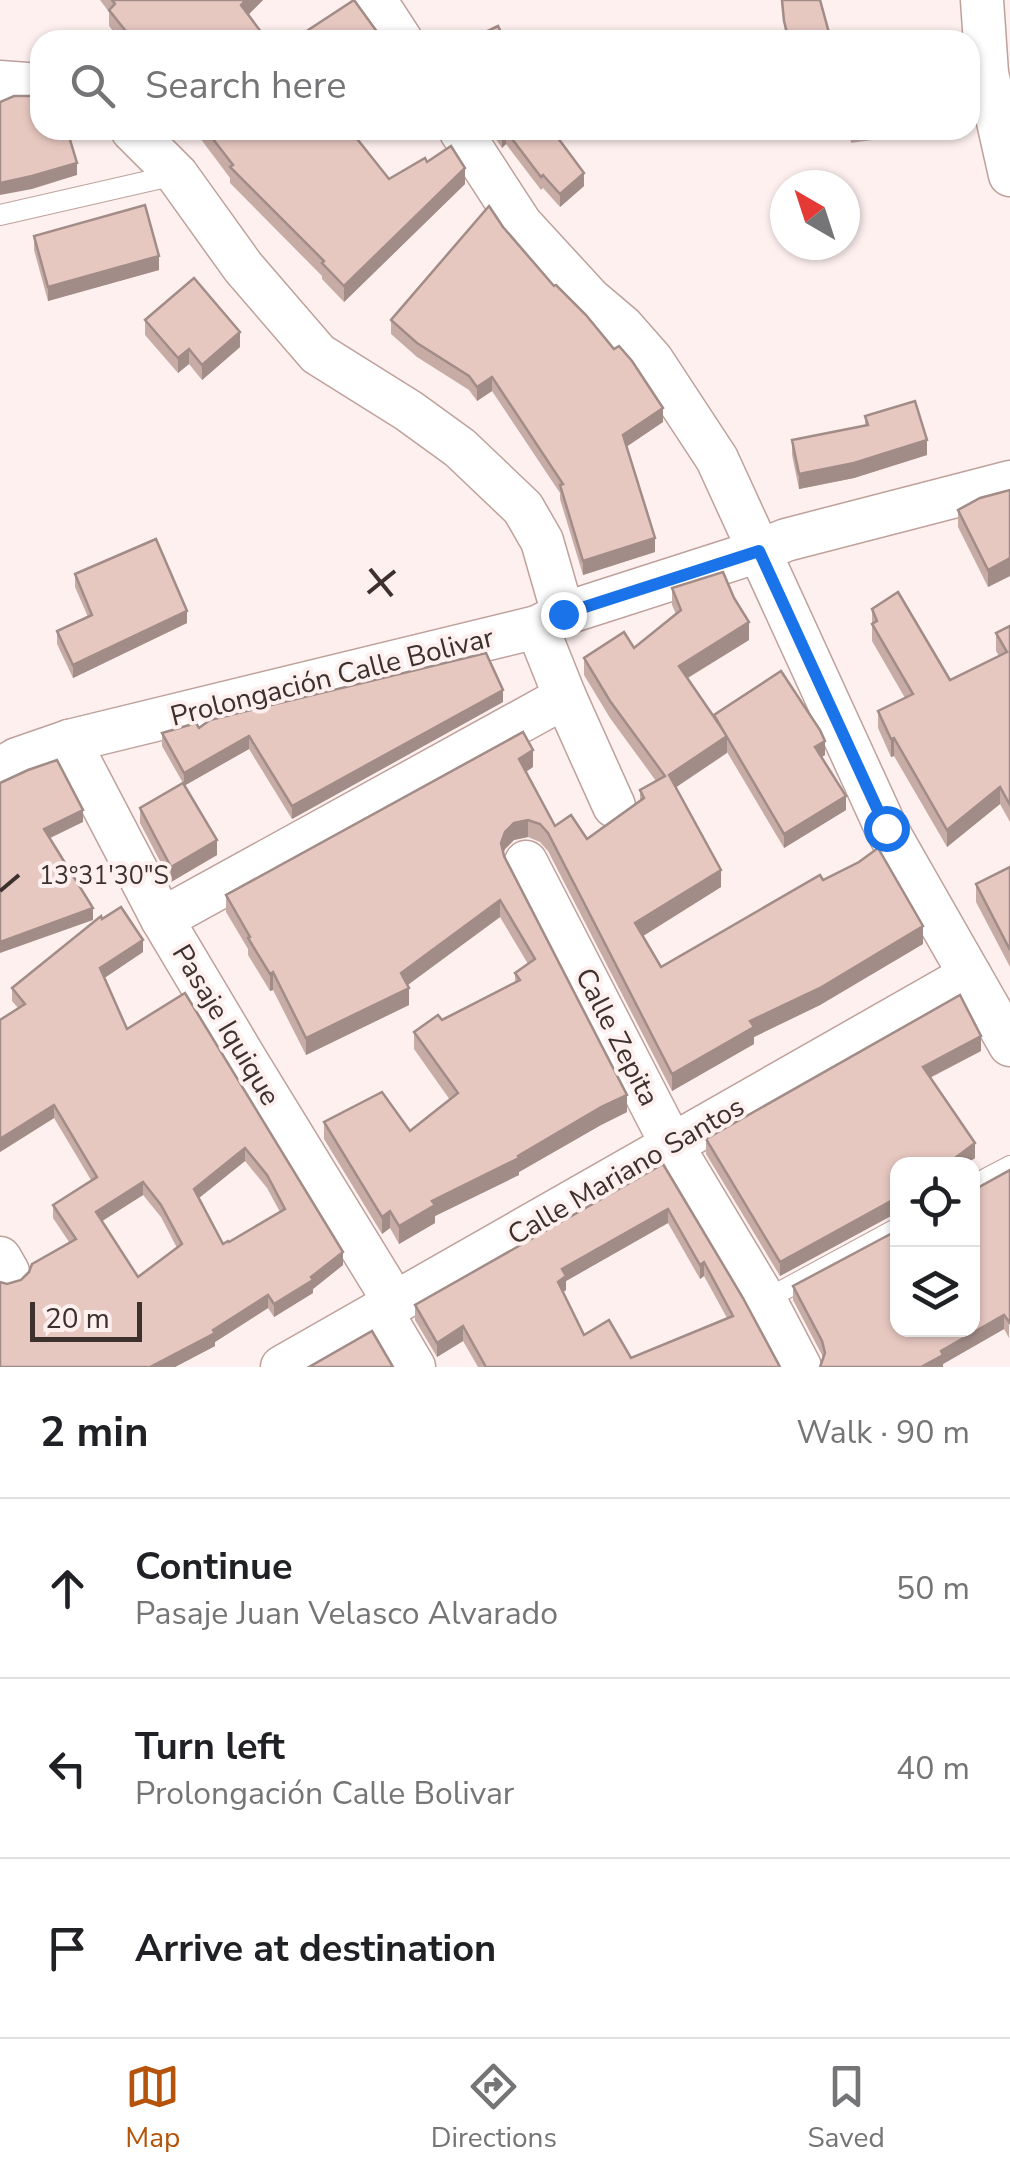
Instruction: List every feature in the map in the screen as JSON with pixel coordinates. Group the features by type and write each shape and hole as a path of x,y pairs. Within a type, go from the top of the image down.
{"street":[{"path":"375,0 394,30"},
{"path":"982,0 987,72 1010,175"},
{"path":"0,82 30,84"},
{"path":"142,140 176,174 243,268 318,354 460,448 522,508 542,540 550,620 565,697 614,806"},
{"path":"466,140 521,224 590,298 624,326 652,360 717,459 886,828 1010,1045"},
{"name":"Prolongación Calle Bolivar","path":"0,770 17,759 69,741 550,620 786,540 1010,482"},
{"path":"162,918 565,697"},
{"name":"Pasaje Iquique","path":"69,741 162,918 388,1307 414,1367"},
{"name":"Calle Zepita","path":"526,862 672,1145 765,1300 800,1367"},
{"name":"Calle Mariano Santos","path":"282,1367 970,975"}],"lane":[{"path":"0,215 176,174"},
{"path":"980,1182 1010,1166"},
{"path":"765,1300 890,1232"}],"building":[{"path":"112,0 246,0 241,5 260,30 125,30 109,10 115,4"},
{"path":"354,0 376,30 308,30"},
{"path":"782,0 820,0 828,30 786,30"},
{"path":"14,96 30,96 30,140 70,140 77,163 0,183 0,102"},
{"path":"214,140 358,140 389,179 451,146 465,168 344,286 230,167 233,165"},
{"path":"513,140 559,140 584,173 560,194 541,177"},
{"path":"145,205 159,256 48,287 34,236"},
{"path":"489,206 554,286 586,315 614,349 619,346 632,361 663,408 623,435 655,538 583,561 560,485 563,484 492,377 477,387 469,376 417,343 391,320"},
{"path":"194,278 240,332 202,365 189,349 178,358 145,320"},
{"path":"915,401 927,440 854,463 799,474 792,440 868,425 865,416"},
{"path":"1010,490 1010,558 988,570 958,510 980,498"},
{"path":"156,539 187,611 73,665 57,631 92,615 75,574"},
{"path":"723,572 749,622 679,666 727,736 669,775 721,870 635,923 661,967 820,875 823,880 878,848 923,926 820,988 750,1021 754,1027 672,1074 548,833 540,824 528,820 514,823 501,843 504,856 627,1095 519,1158 432,1201 435,1205 399,1226 390,1211 382,1217 324,1122 382,1092 410,1131 458,1093 414,1032 438,1015 442,1020 520,980 515,973 535,959 500,900 401,973 409,988 306,1038 273,972 270,974 248,938 226,895 523,732 533,750 519,759 555,826 571,815 587,839 644,798 640,790 665,776 584,658 624,632 634,648 681,610 672,588"},
{"path":"898,592 950,680 1007,652 996,633 1010,626 1010,805 1000,787 947,830 878,711 913,694 872,624 877,621 872,609"},
{"path":"486,653 503,690 292,806 249,736 184,773 162,733 196,723 199,728 210,720"},
{"path":"781,671 820,730 825,741 815,747 846,796 784,834 714,715"},
{"path":"57,760 83,810 44,829 93,908 0,942 0,783"},
{"path":"183,783 217,840 171,867 140,808"},
{"path":"1010,867 1010,950 976,884"},
{"path":"121,907 143,940 100,968 127,1029 185,993 343,1252 311,1277 313,1280 274,1304 268,1295 213,1330 215,1333 150,1367 0,1367 0,1282 21,1280 32,1264 76,1239 53,1205 97,1177 54,1105 0,1139 0,1020 25,1004 12,988 101,916 102,919","holes":["245,1148 267,1175 285,1209 223,1244 194,1189","143,1182 182,1244 138,1277 96,1212"]},
{"path":"960,995 981,1036 923,1067 975,1143 956,1157 890,1157 890,1202 780,1262 706,1139"},
{"path":"663,1164 780,1367 486,1367 463,1326 437,1343 415,1305","holes":["668,1209 700,1265 704,1262 733,1316 631,1358 609,1320 584,1335 558,1282 566,1276 562,1269"]},
{"path":"1010,1170 1010,1323 1004,1315 980,1329 980,1247 980,1187"},
{"path":"890,1234 890,1337 966,1337 921,1367 820,1367 825,1353 822,1341 793,1286"},
{"path":"372,1331 393,1367 309,1367"}],"route":[{"path":"563,614 759,551 886,828"}]}
